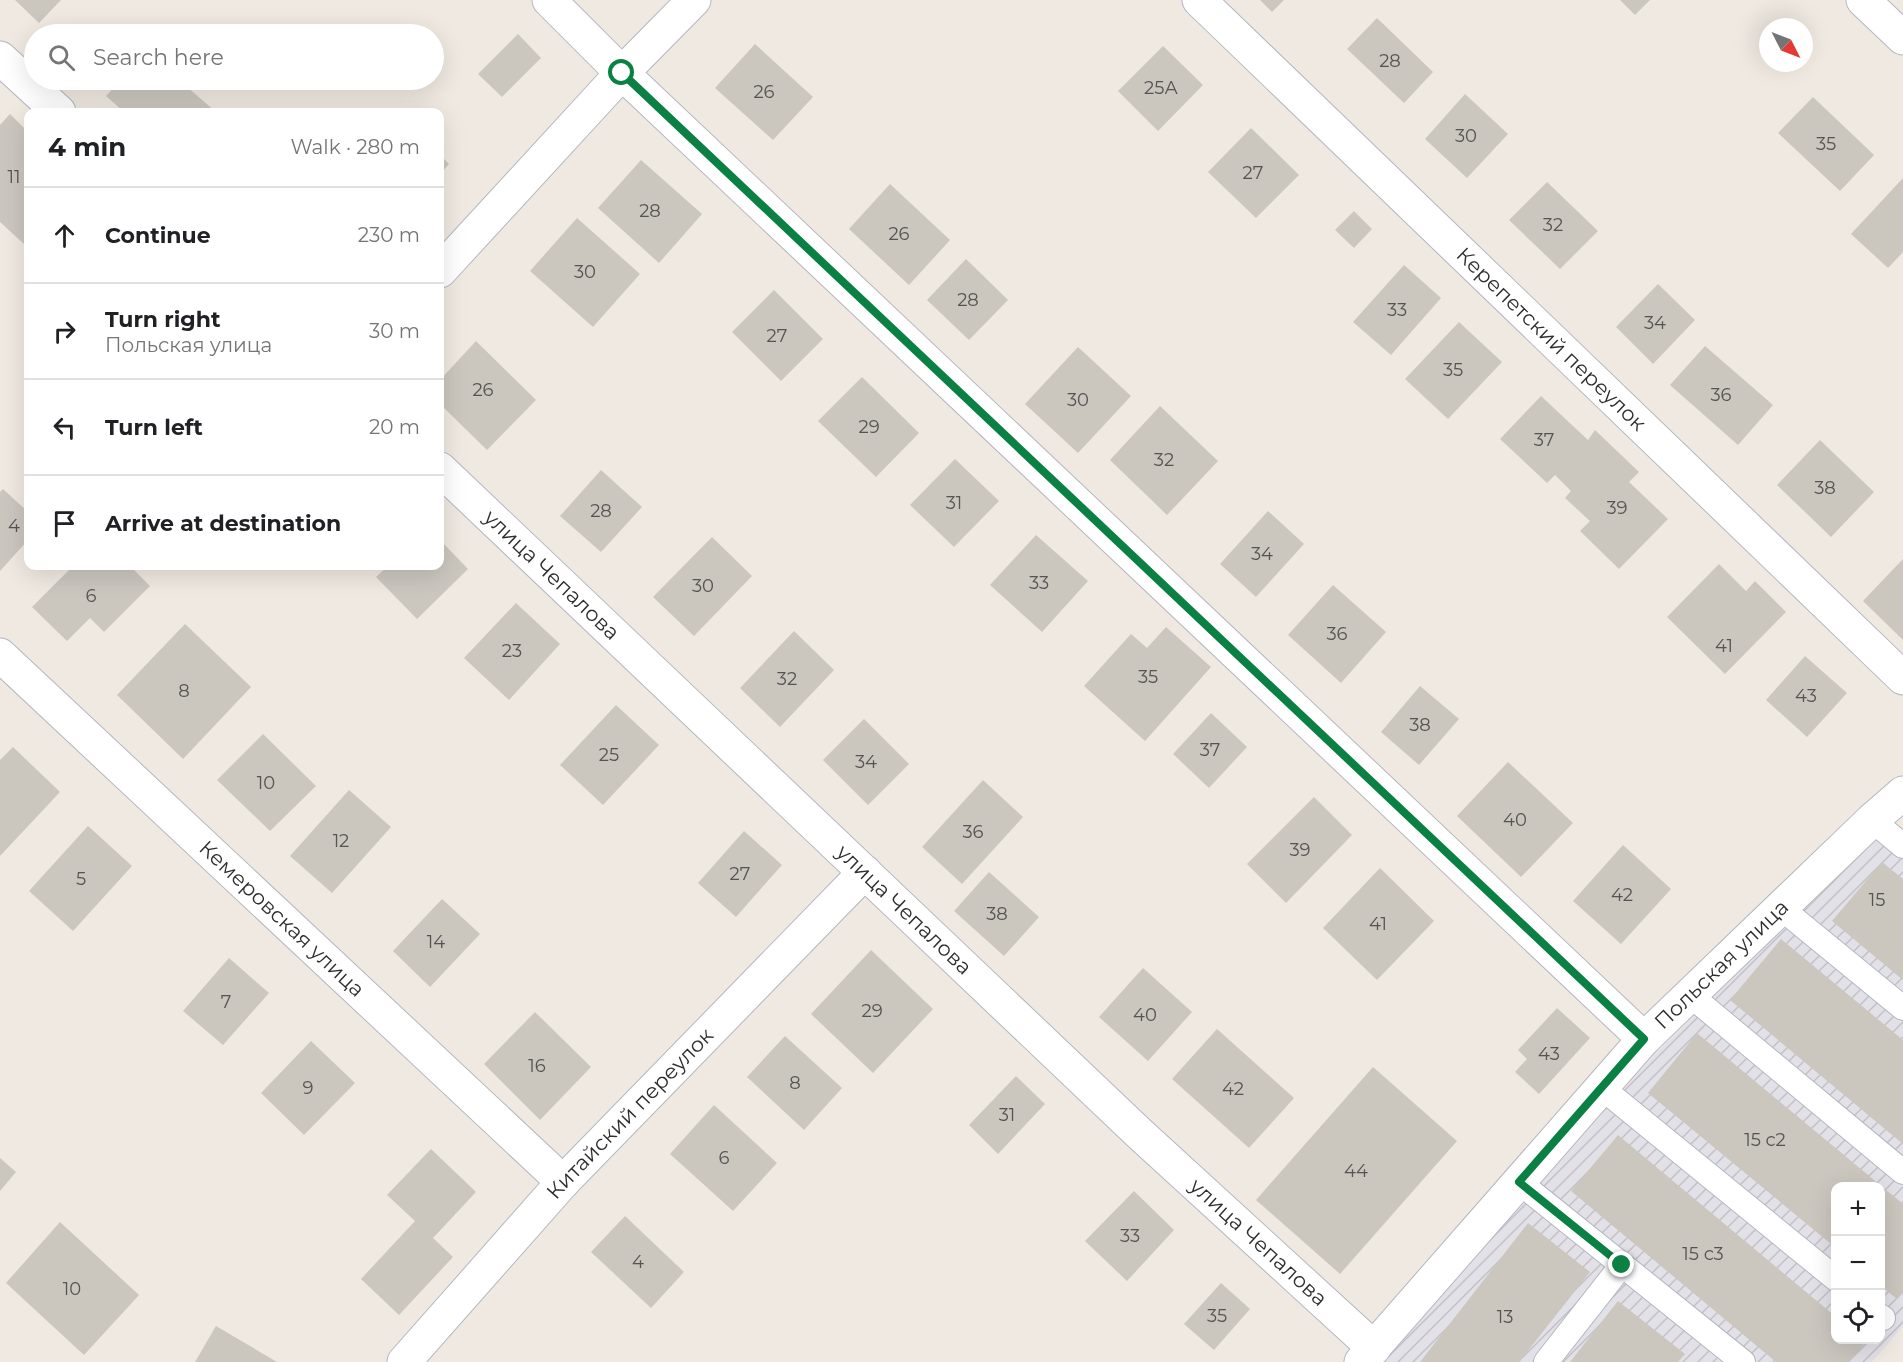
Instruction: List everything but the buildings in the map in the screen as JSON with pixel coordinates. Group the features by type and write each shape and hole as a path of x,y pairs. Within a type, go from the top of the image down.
{"street":[{"path":"549,0 622,73 1644,1039"},
{"path":"444,268 622,73 694,0"},
{"name":"Керепетский переулок","path":"1199,0 1903,678"},
{"path":"1863,0 1903,38"},
{"path":"0,58 24,80"},
{"path":"35,90 55,108"},
{"name":"улица Чепалова","path":"444,473 1140,1134 1368,1355"},
{"name":"Кемеровская улица","path":"0,655 563,1182"},
{"name":"Польская улица","path":"1368,1355 1644,1039 1903,793"},
{"name":"Китайский переулок","path":"404,1362 563,1182 865,872"}],"lane":[{"path":"1872,820 1903,846"},
{"path":"1781,908 1903,1008"},
{"path":"1690,995 1903,1172"},
{"path":"1602,1088 1831,1275"},
{"path":"1519,1182 1622,1265 1715,1353 1743,1362"},
{"path":"1546,1362 1622,1265"}],"shaded area":[{"path":"1891,825 1903,835 1903,1326 1872,1362 1382,1362 1659,1050"}],"route":[{"path":"622,73 1644,1039 1519,1182 1622,1265"}]}
